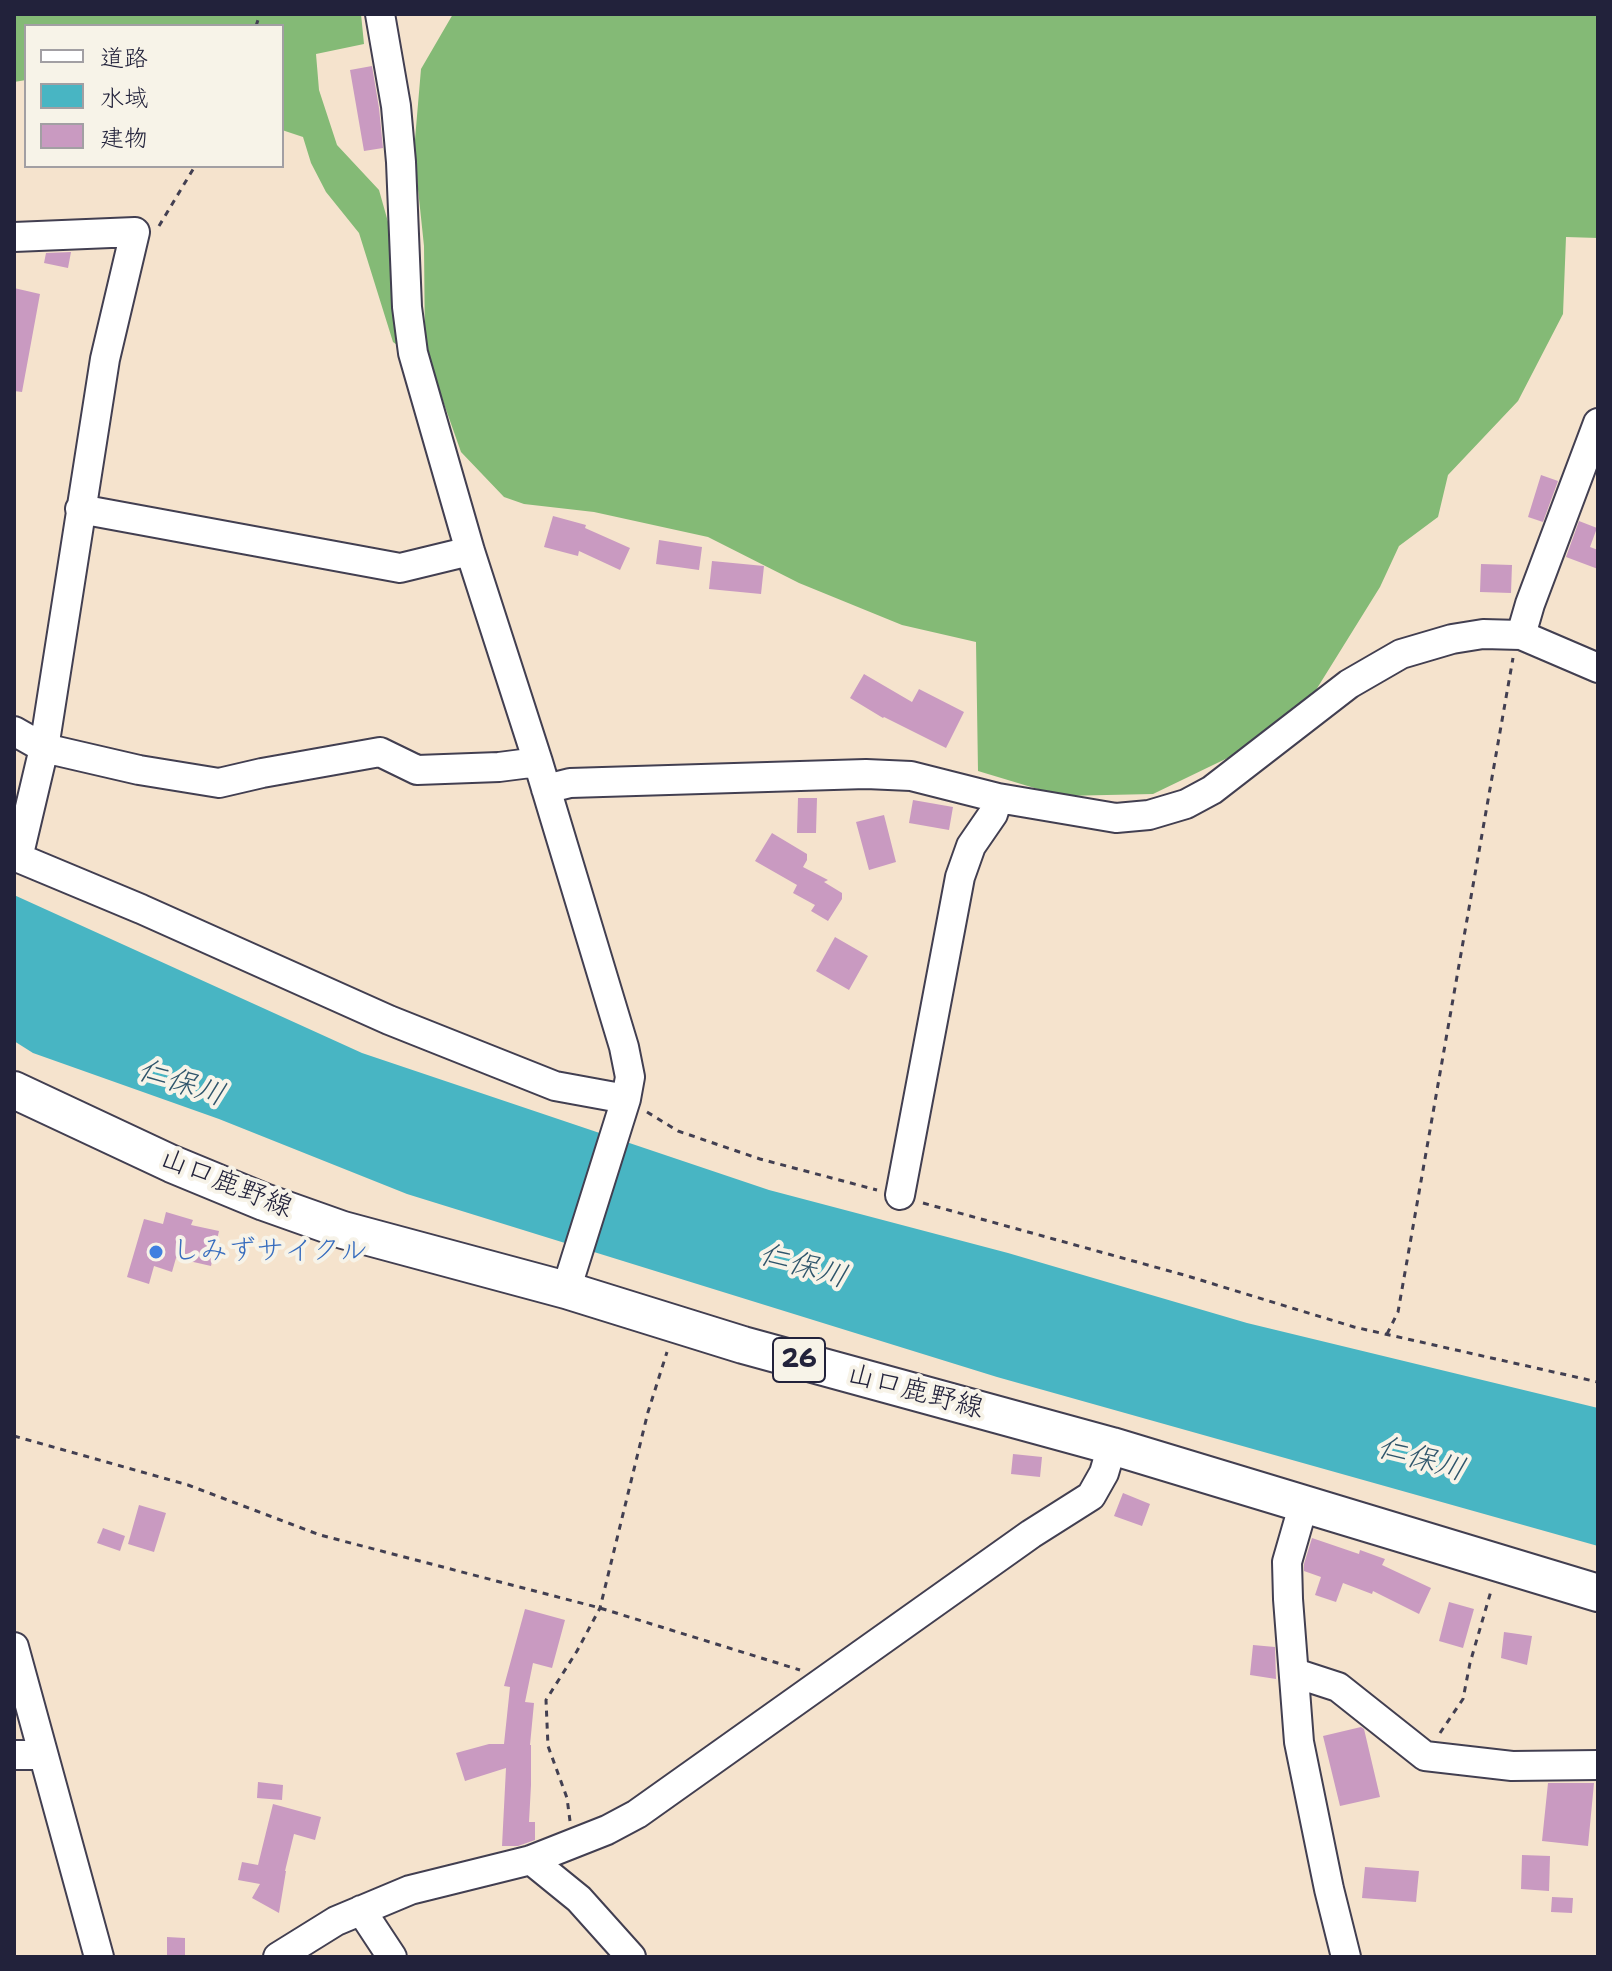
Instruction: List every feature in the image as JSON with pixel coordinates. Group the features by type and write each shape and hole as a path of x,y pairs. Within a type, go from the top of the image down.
{"main road":[{"name":"山口鹿野線","path":"14,1090 172,1164 343,1230 570,1277 677,1325 1112,1446 1598,1593"}],"street":[{"path":"380,14 396,106 407,307 413,353 470,551 624,1047 630,1077 625,1104 570,1277"},
{"path":"14,237 135,232 105,359 44,748 16,857 141,909 389,1020 555,1086 625,1104"},
{"path":"1521,635 1598,423"},
{"path":"80,509 400,568 470,551"},
{"path":"546,789 570,783 866,774 911,776 998,798 1116,818 1149,815 1186,804 1212,790 1349,684 1401,654 1452,639 1483,634 1521,635 1598,668"},
{"path":"14,731 44,748 139,770 219,783 380,752 417,770 499,767 538,762"},
{"path":"900,1195 960,877 971,846 993,814 998,798"},
{"path":"278,1957 336,1921 410,1890 531,1860 573,1845 637,1814 1031,1534 1091,1496 1104,1473 1112,1446"},
{"path":"1304,1503 1287,1562 1299,1742 1346,1957"},
{"path":"14,1647 99,1957"},
{"path":"1295,1673 1338,1687 1425,1756 1512,1766 1598,1765"},
{"path":"14,1755 42,1755"},
{"path":"531,1860 579,1899 631,1957"},
{"path":"361,1910 392,1957"}],"path":[{"path":"135,232 155,233 194,168"},
{"path":"1387,1334 1398,1312 1512,662 1521,635"},
{"path":"625,1104 678,1131 760,1159 1184,1275 1354,1327 1598,1382"},
{"path":"573,1845 567,1798 548,1746 546,1700 600,1608 648,1412 677,1325"},
{"path":"14,1436 188,1485 320,1535 600,1608 811,1673 818,1684"},
{"path":"1425,1756 1463,1699 1470,1663 1499,1563"}],"green space":[{"path":"14,14 361,14 364,44 316,54 319,90 337,145 379,190 390,229 404,350 393,342 359,233 326,192 311,163 303,137 284,131 284,24 24,24 24,80 14,82"},
{"path":"453,14 1598,14 1598,238 1566,237 1563,314 1518,401 1448,475 1438,517 1399,546 1380,587 1316,690 1240,752 1153,794 1061,796 978,771 976,642 902,625 799,583 708,537 594,512 524,504 504,497 461,452 425,350 424,246 414,151 421,69"}],"water":[{"name":"仁保川","path":"14,895 362,1053 769,1190 1008,1253 1247,1323 1598,1408 1598,1546 997,1377 407,1194 219,1119 33,1053 14,1041"}],"building":[{"path":"372,66 383,148 364,151 350,70"},
{"path":"71,252 68,268 44,263 46,253"},
{"path":"14,288 40,294 22,392 14,391"},
{"path":"1541,475 1558,481 1543,522 1528,517"},
{"path":"553,516 586,525 585,528 630,548 620,570 579,551 578,556 544,547"},
{"path":"1579,521 1597,528 1590,547 1598,550 1598,569 1566,557"},
{"path":"659,540 702,547 699,570 656,564"},
{"path":"712,561 764,566 761,594 709,589"},
{"path":"1481,564 1512,565 1511,593 1480,592"},
{"path":"864,674 912,702 919,689 964,712 946,748 883,718 850,698"},
{"path":"798,798 817,798 816,833 797,833"},
{"path":"913,800 953,807 949,830 909,823"},
{"path":"884,815 896,862 869,870 856,822"},
{"path":"772,833 807,854 803,867 828,880 824,882 842,893 842,899 828,921 811,911 815,905 793,893 797,885 755,861"},
{"path":"835,937 868,956 849,990 816,971"},
{"name":"しみずサイクル","path":"166,1212 193,1220 191,1225 219,1231 211,1266 176,1258 172,1272 154,1266 149,1284 127,1277 144,1219 163,1224"},
{"path":"1013,1454 1042,1457 1040,1477 1011,1474"},
{"path":"1123,1493 1150,1504 1142,1526 1114,1516"},
{"path":"139,1505 166,1513 154,1552 128,1544"},
{"path":"103,1528 125,1536 120,1551 97,1543"},
{"path":"1312,1538 1385,1559 1382,1565 1431,1588 1419,1614 1373,1591 1372,1594 1343,1583 1336,1602 1315,1595 1321,1577 1304,1571"},
{"path":"1449,1602 1474,1609 1463,1648 1439,1641"},
{"path":"525,1609 565,1620 552,1668 533,1663 525,1702 534,1703 529,1822 535,1822 535,1840 518,1846 502,1846 506,1768 465,1781 456,1753 489,1744 504,1744 510,1687 504,1686"},
{"path":"1504,1632 1532,1636 1527,1665 1501,1658"},
{"path":"1253,1645 1275,1647 1276,1679 1250,1675"},
{"path":"1361,1727 1380,1797 1340,1806 1323,1736"},
{"path":"258,1782 283,1785 282,1800 257,1798"},
{"path":"1548,1783 1594,1783 1588,1846 1542,1841"},
{"path":"273,1804 321,1817 315,1840 294,1834 279,1913 252,1898 260,1884 238,1880 242,1862 258,1865"},
{"path":"1522,1855 1550,1856 1549,1891 1521,1889"},
{"path":"1365,1867 1419,1871 1416,1902 1362,1898"},
{"path":"1552,1897 1573,1898 1572,1913 1551,1912"},
{"path":"167,1937 185,1938 185,1957 167,1957"}],"place":[{"name":"しみずサイクル","path":"156,1252"}]}
